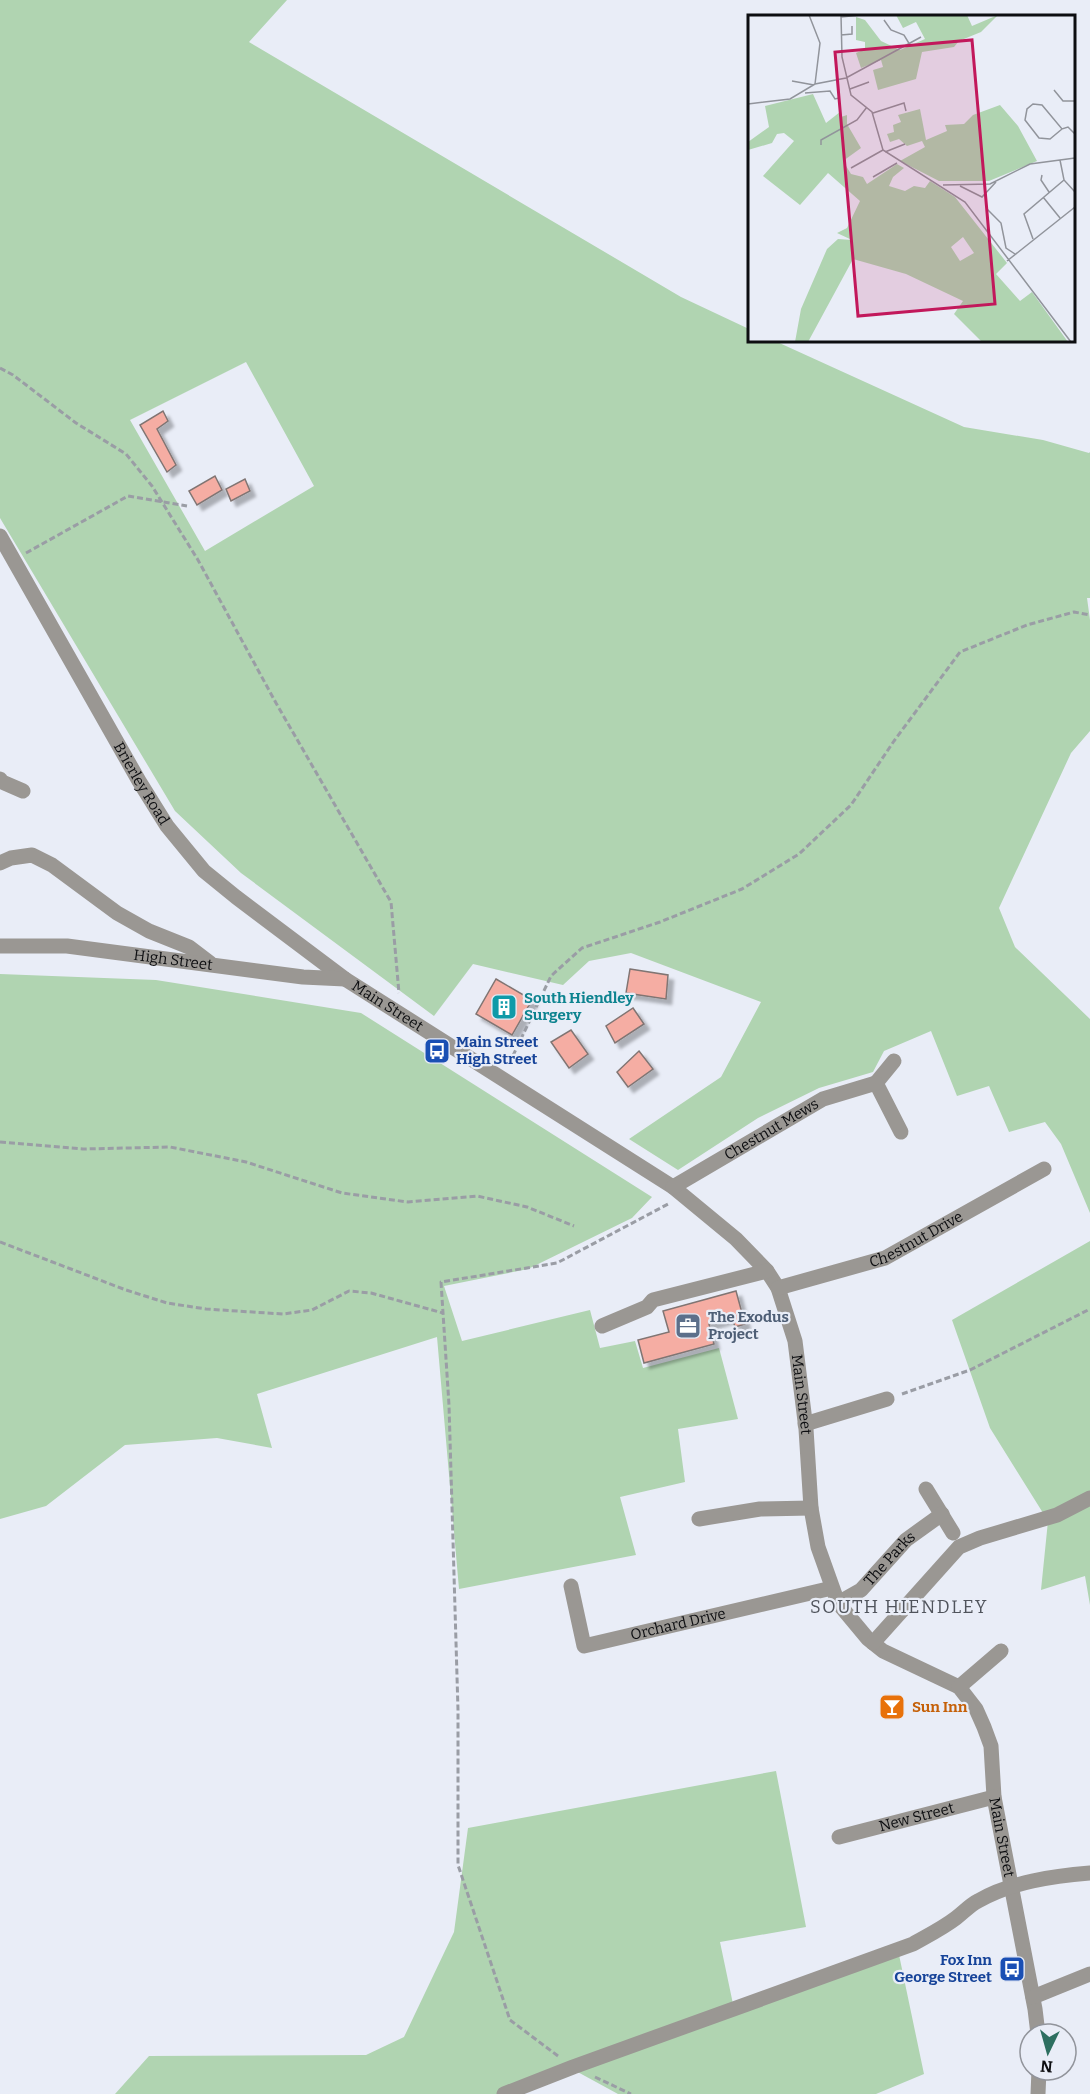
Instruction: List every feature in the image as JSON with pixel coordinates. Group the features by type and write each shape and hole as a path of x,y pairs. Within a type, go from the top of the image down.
{"street":[{"name":"Brierley Road","path":"0,536 139,781 167,826 204,871 345,979"},
{"path":"0,779 2,782 23,790"},
{"path":"0,863 11,858 32,855 52,865 117,913 189,947 213,964"},
{"name":"High Street","path":"0,946 67,946 303,977 345,979"},
{"name":"Main Street","path":"345,979 679,1191 736,1239 766,1271 778,1288 795,1341 805,1424 811,1508 818,1547 838,1602 856,1625 883,1651 959,1687 976,1709 991,1746 994,1797 1036,2022"},
{"path":"894,1061 876,1083 901,1132"},
{"name":"Chestnut Mews","path":"679,1191 823,1099 876,1083"},
{"name":"Chestnut Drive","path":"778,1288 885,1258 1044,1169"},
{"path":"602,1326 647,1306 653,1300 766,1271"},
{"path":"805,1424 886,1400"},
{"path":"926,1489 953,1533"},
{"path":"873,1642 959,1547 980,1538 1058,1515 1090,1498"},
{"path":"699,1519 760,1509 811,1508"},
{"name":"The Parks","path":"838,1602 861,1590 906,1540 942,1514"},
{"name":"Orchard Drive","path":"571,1586 584,1646 832,1587"},
{"path":"959,1687 1002,1652"},
{"name":"New Street","path":"839,1837 994,1797"},
{"path":"504,2094 913,1944 955,1919 977,1901 1010,1888 1061,1876 1090,1874"},
{"path":"1033,1997 1090,1974"}],"path":[{"path":"0,368 13,375 76,423 126,454 152,486 198,560 276,703 391,902 399,984 398,1013"},
{"path":"14,560 128,496 187,506"},
{"path":"502,1079 551,976 582,948 660,922 742,889 799,854 851,806 894,741 960,652 1028,626 1074,612 1090,615"},
{"path":"0,1142 83,1149 170,1147 246,1162 342,1193 408,1202 477,1196 527,1207 574,1226"},
{"path":"631,2094 573,2067 510,2020 458,1865 458,1710 450,1405 441,1282 557,1263 679,1191"},
{"path":"0,1242 126,1290 166,1303 196,1308 283,1314 312,1310 349,1291 371,1293 443,1313"},
{"path":"886,1400 970,1370 1090,1309"}],"green space":[{"path":"0,0 287,0 249,42 681,297 748,329 748,342 777,342 964,427 1043,440 1090,452 1090,598 1087,598 1090,620 1090,731 1071,753 999,908 1015,947 1090,1019 1090,1213 1061,1144 1045,1122 1009,1132 989,1086 957,1096 931,1031 884,1051 873,1072 819,1088 758,1118 678,1170 629,1139 721,1077 761,1002 631,953 589,961 563,985 473,964 434,1016 241,873 175,811 0,518","holes":["246,362 314,486 205,551 130,420"]},
{"path":"0,974 156,980 361,1013 652,1197 632,1218 528,1269 444,1286 462,1341 590,1310 600,1348 635,1341 643,1368 719,1348 738,1419 678,1429 685,1482 620,1497 636,1555 459,1589 437,1337 257,1394 272,1448 217,1438 125,1445 46,1506 0,1519"},
{"path":"1090,1241 1090,1605 1085,1576 1041,1590 1048,1521 990,1428 952,1320"},
{"path":"776,1771 806,1927 720,1942 733,2004 898,1950 924,2074 876,2094 618,2094 574,2070 513,2094 115,2094 149,2056 366,2055 404,2037 454,1932 468,1828"}],"building":[{"path":"163,411 168,421 157,429 176,465 167,472 140,425"},
{"path":"215,476 222,490 197,505 189,491"},
{"path":"245,479 250,491 231,501 226,489"},
{"path":"630,969 668,975 666,999 626,993"},
{"name":"South Hiendley Surgery","path":"496,979 532,1000 512,1035 476,1014"},
{"path":"633,1008 644,1024 615,1043 606,1026"},
{"path":"571,1030 588,1054 569,1068 551,1042"},
{"path":"639,1051 653,1069 628,1087 617,1072"},
{"name":"The Exodus Project","path":"736,1291 745,1324 735,1327 732,1317 709,1324 714,1344 644,1363 638,1340 669,1332 663,1311"}],"place":[{"name":"South Hiendley Surgery","path":"504,1007"},
{"name":"Main Street High Street","path":"437,1051"},
{"name":"The Exodus Project","path":"688,1326"},
{"name":"Sun Inn","path":"892,1707"},
{"name":"Fox Inn George Street","path":"1012,1969"}],"district":[{"name":"SOUTH HIENDLEY","path":"899,1607"}]}
